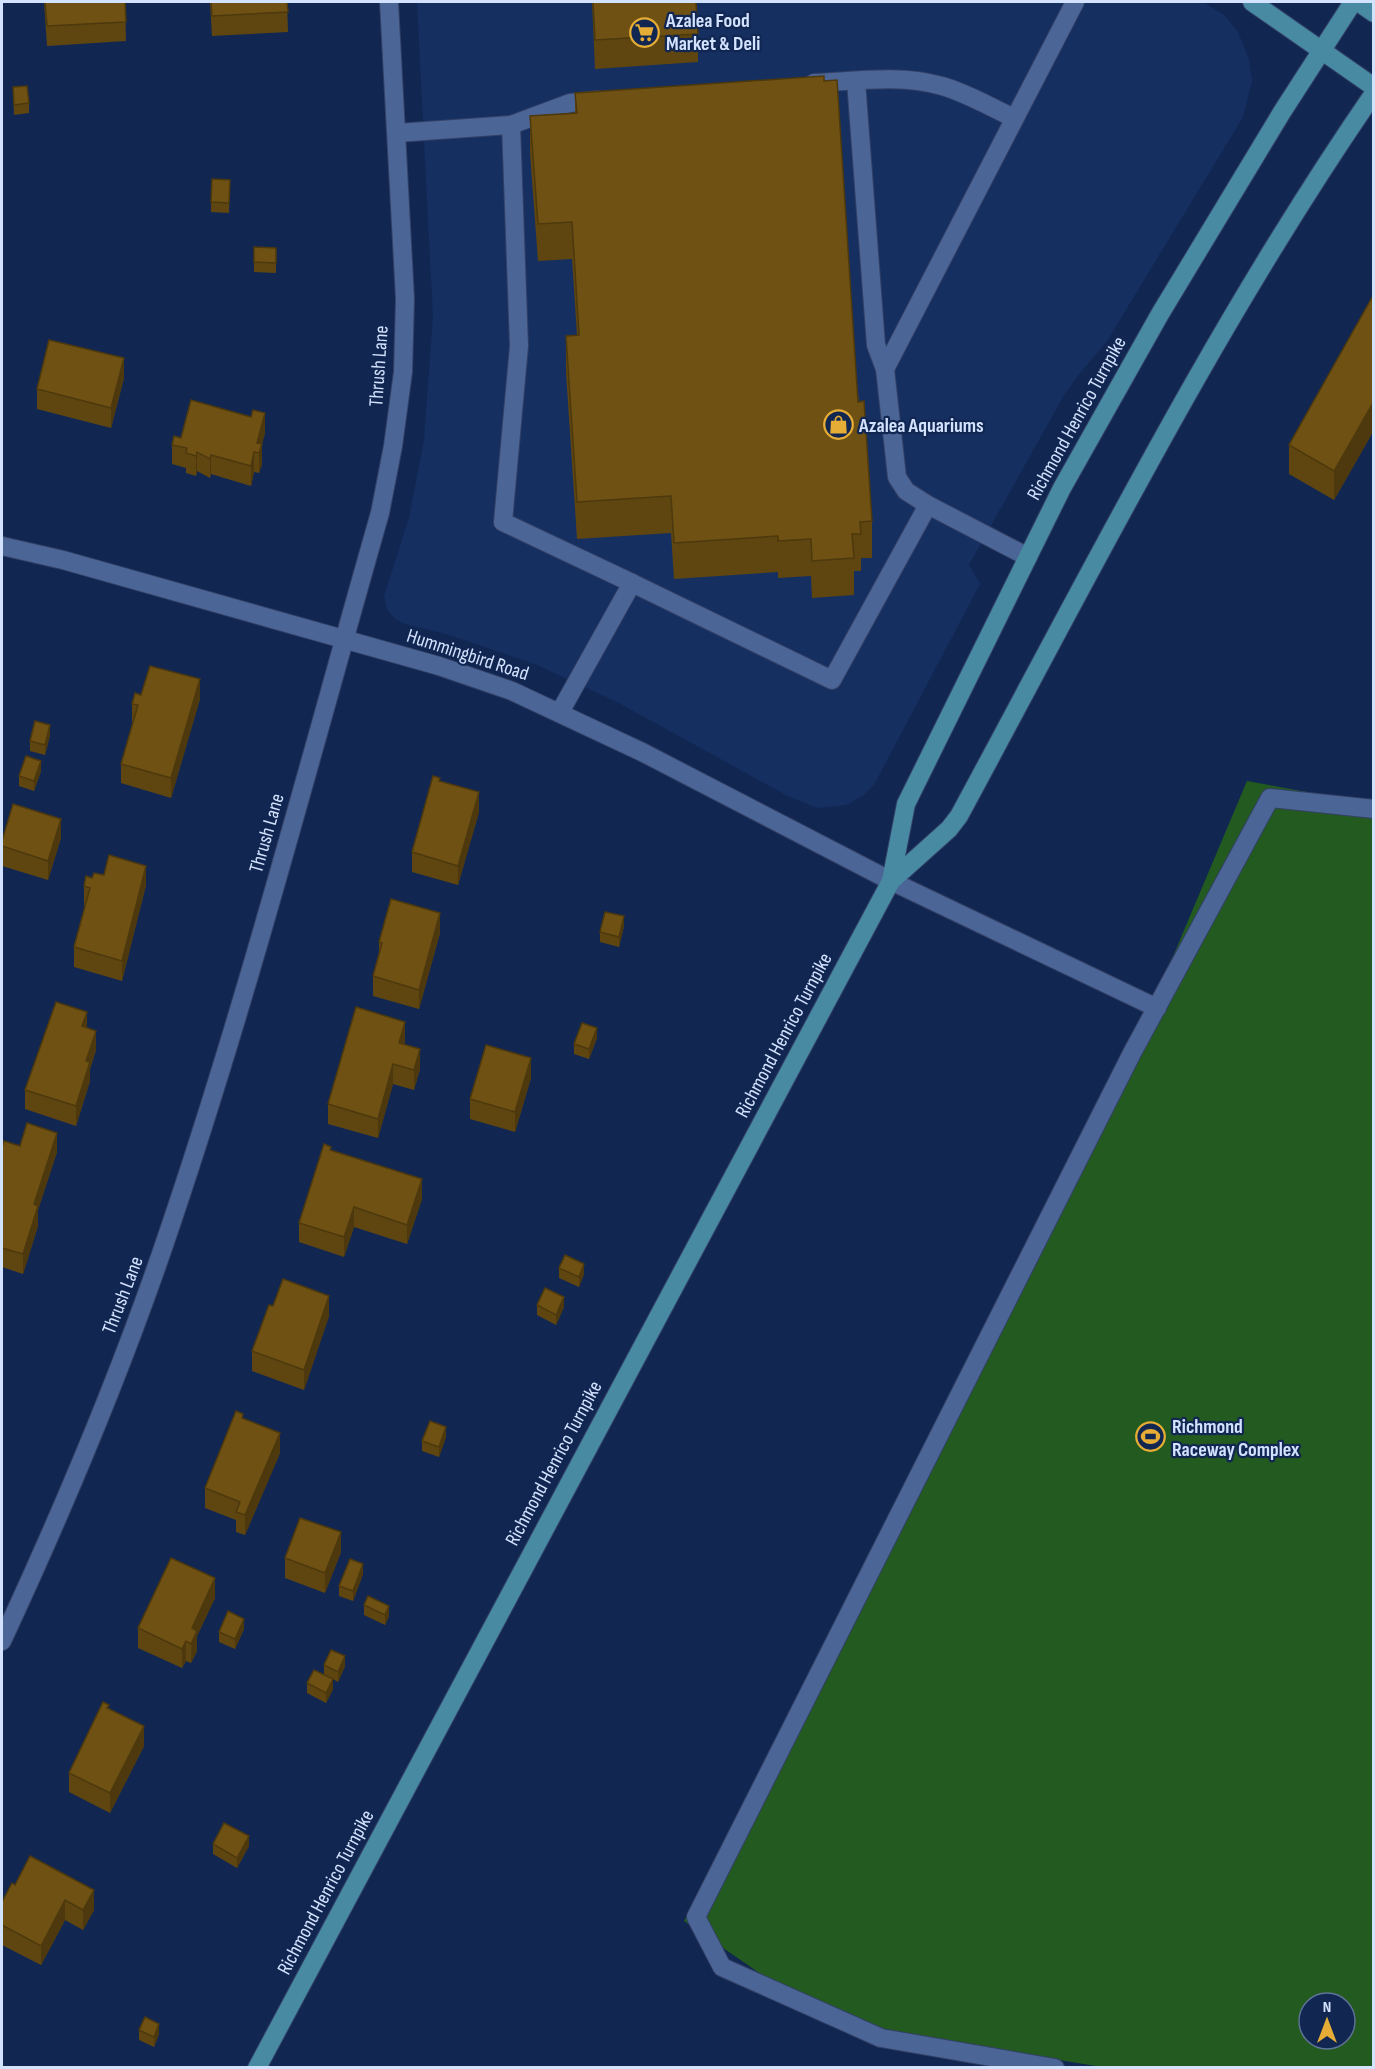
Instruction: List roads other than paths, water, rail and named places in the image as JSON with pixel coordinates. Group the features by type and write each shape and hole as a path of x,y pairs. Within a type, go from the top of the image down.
{"main road":[{"path":"1252,2 1374,87"},
{"name":"Richmond Henrico Turnpike","path":"257,2067 891,881 906,804 1062,488 1160,314 1353,2"},
{"path":"1358,2 1374,13"},
{"name":"Richmond Henrico Turnpike","path":"891,881 949,830 959,816 1158,448 1313,181 1374,93"}],"street":[{"name":"Thrush Lane","path":"2,1641 88,1449 163,1250 226,1056 380,513 393,446 403,372 405,299 389,2"},
{"path":"885,369 1064,18 1075,2"},
{"path":"796,84 907,80 942,86 1014,118"},
{"path":"856,81 876,345 885,369 897,477 906,491 928,505 1028,557"},
{"path":"397,133 511,126 570,103 618,99"},
{"path":"511,126 519,346 503,522 832,680 928,505"},
{"name":"Hummingbird Road","path":"2,546 63,560 439,666 512,691 560,712 891,881 1157,1008"},
{"path":"560,712 632,583"},
{"path":"1055,2067 881,2038 722,1966 696,1917 1157,1008 1270,798 1374,809"}],"place":[{"name":"Azalea Food Market & Deli","path":"645,32"},
{"name":"Azalea Aquariums","path":"838,425"},
{"name":"Richmond Raceway Complex","path":"1151,1437"}]}
